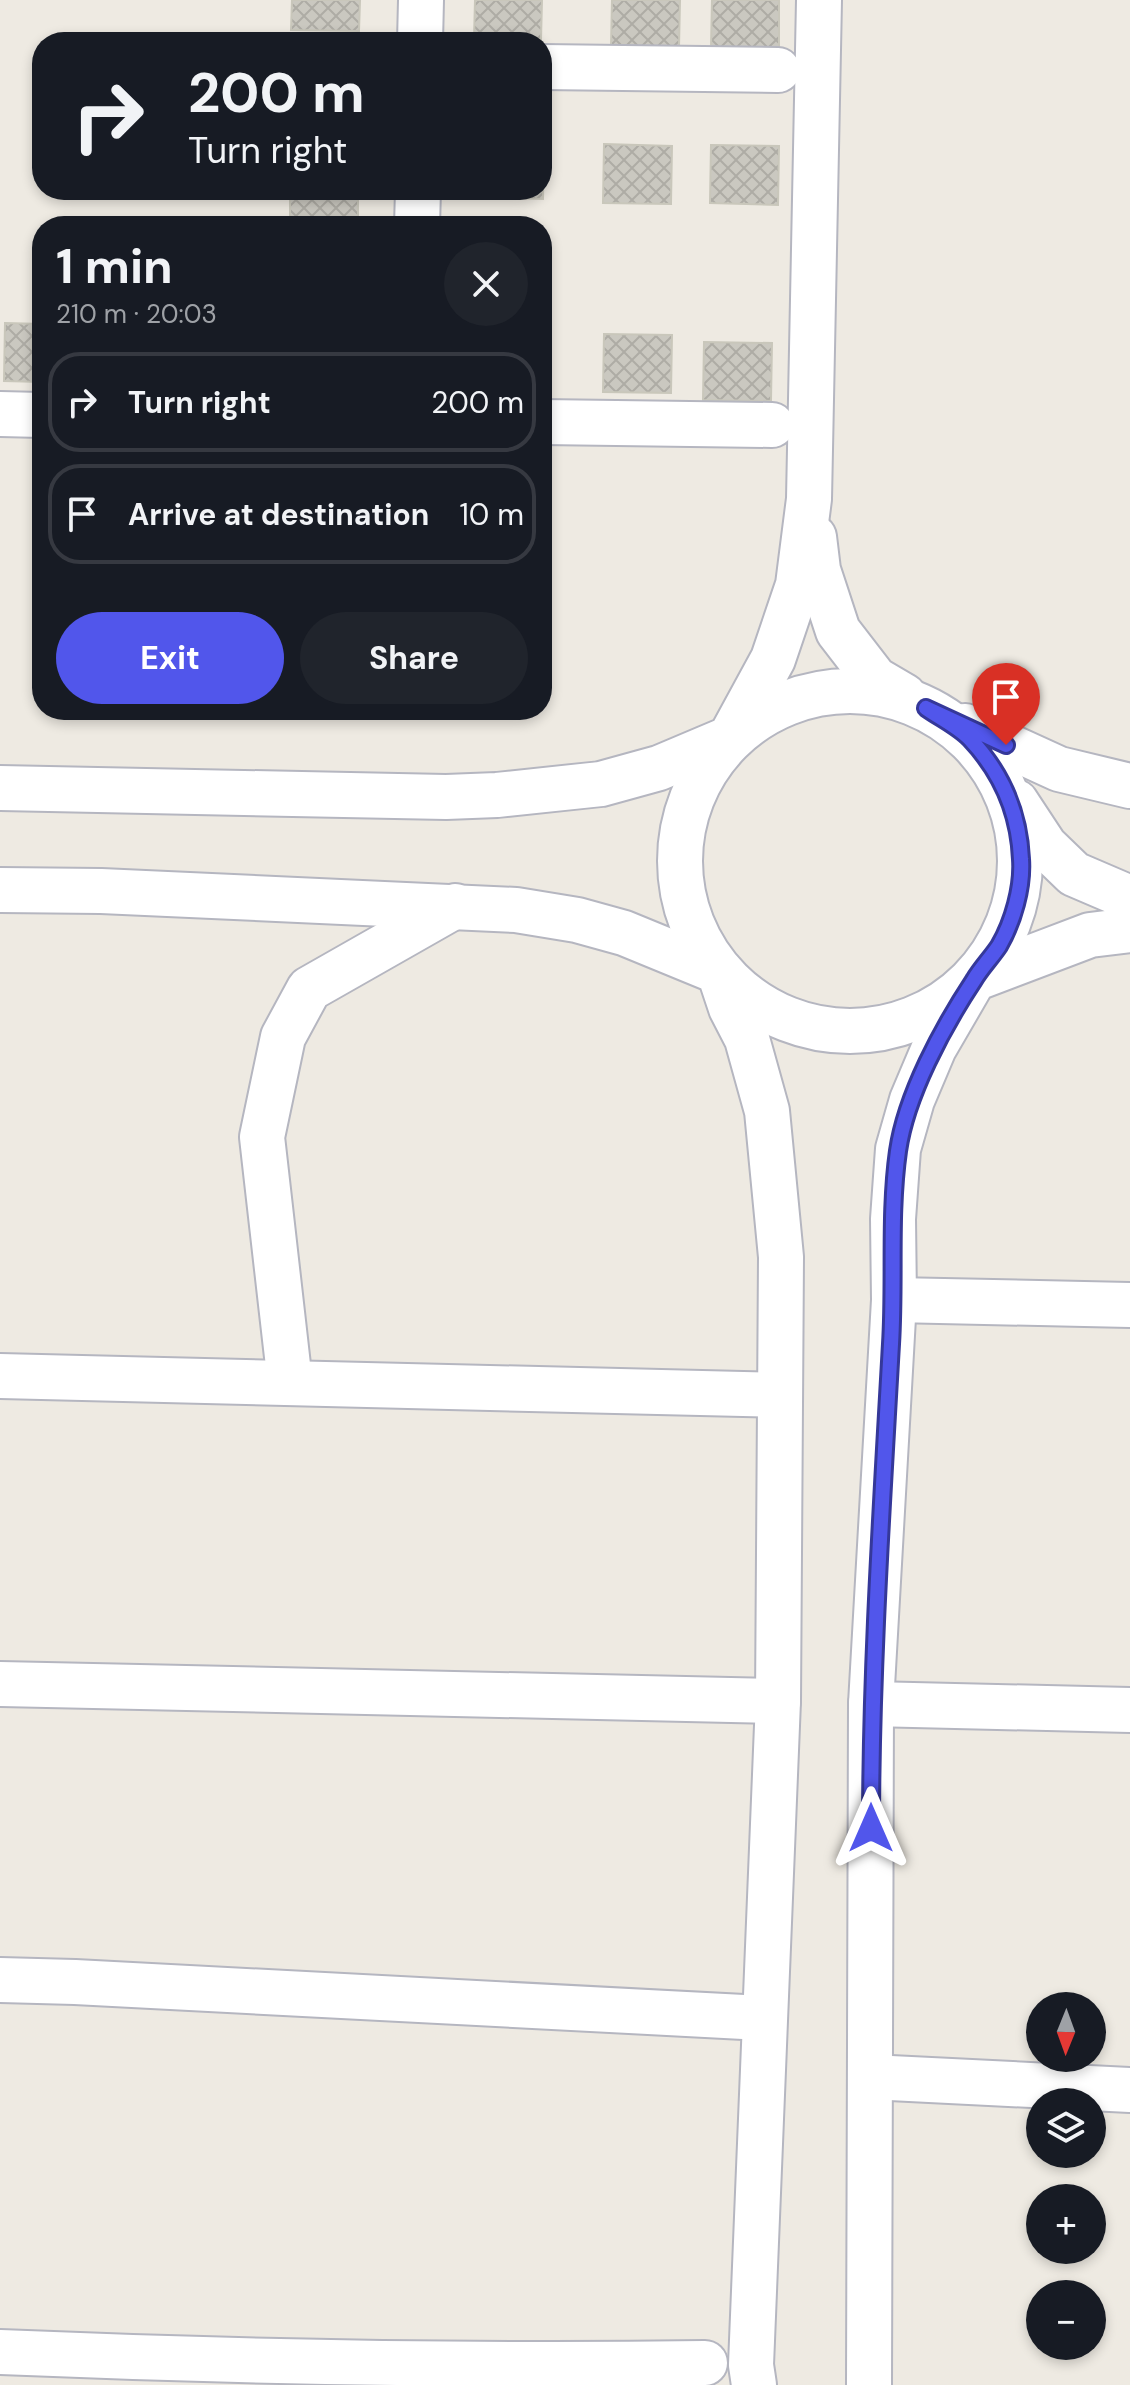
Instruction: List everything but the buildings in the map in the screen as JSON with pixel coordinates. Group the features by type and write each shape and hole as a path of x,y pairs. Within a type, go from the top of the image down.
{"street":[{"path":"420,32 421,0"},
{"path":"0,2352 245,2373 753,2375 763,2018 778,1701 781,1257 767,1111 747,1039 731,1008 719,972 692,928 679,878 682,827 699,779 730,738 773,659 793,600 804,546 809,499 819,0"},
{"path":"552,67 778,70"},
{"path":"0,414 32,415"},
{"path":"552,422 772,425"},
{"path":"809,499 818,570 838,631 875,679 969,737 1001,778 1045,846 1074,874 1130,898"},
{"path":"0,788 430,796 497,795 601,784 659,768 730,738 758,716 790,701 824,692 859,690 893,695 926,708 1059,769 1130,786"},
{"path":"869,2385 871,1704 894,1300 893,1219 898,1149 912,1100 934,1048 974,979 1000,945 1016,904 1022,862 1016,819 1001,778"},
{"path":"0,890 101,891 455,906 516,910 577,920 624,933 719,972 755,1003 797,1024 845,1032 892,1027 936,1009 974,979 1090,935 1130,930"},
{"path":"290,1383 262,1137 283,1037 309,989 455,906"},
{"path":"894,1300 1130,1305"},
{"path":"0,1376 780,1395"},
{"path":"0,1684 778,1701"},
{"path":"871,1704 1130,1710"},
{"path":"0,1980 763,2018"},
{"path":"870,2077 1130,2090"}],"route":[{"path":"871,1828 871,1704 894,1300 893,1219 898,1149 912,1100 934,1048 974,979 1000,945 1016,904 1022,862 1016,819 1001,778 969,737 926,708 1006,745"}]}
